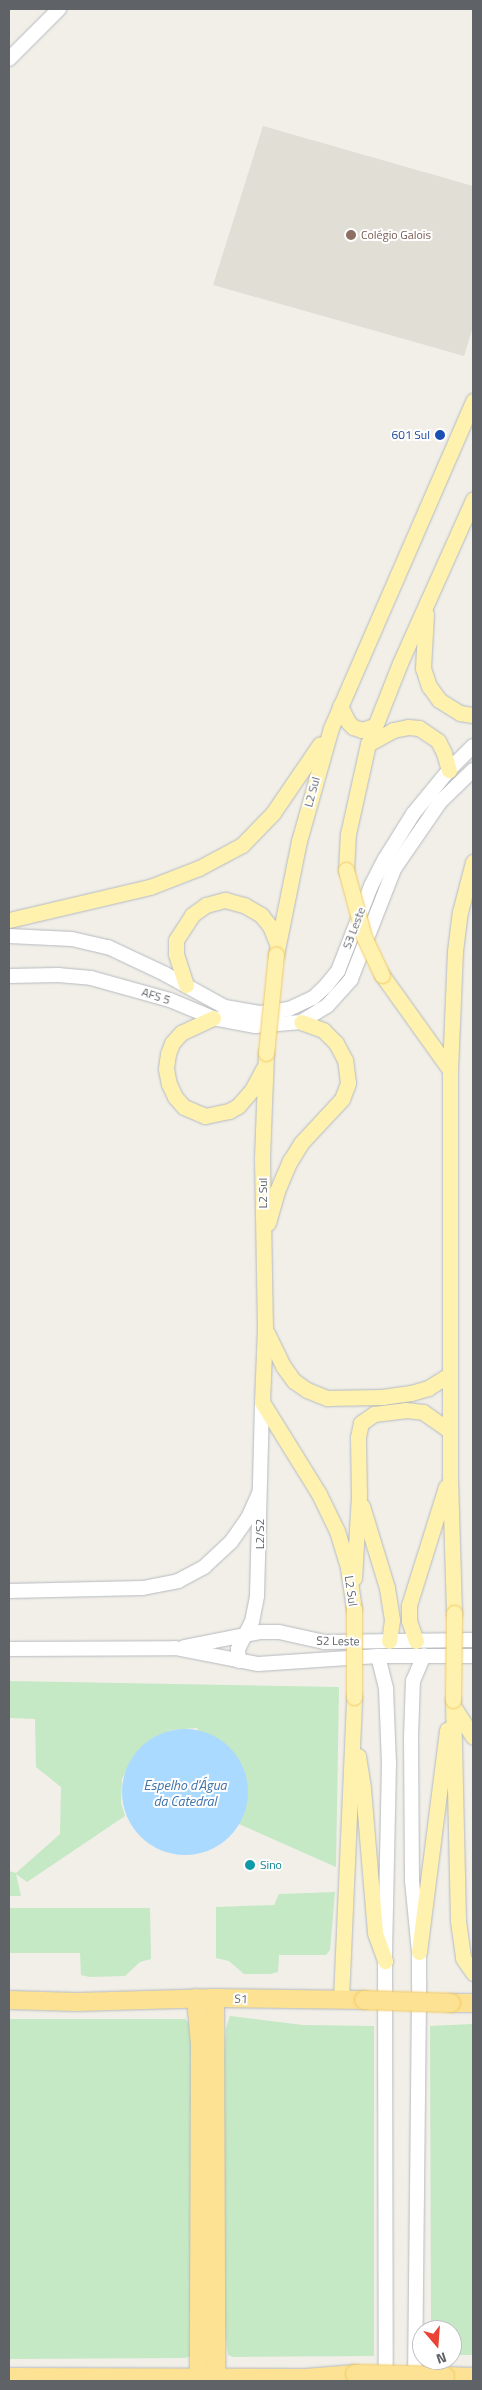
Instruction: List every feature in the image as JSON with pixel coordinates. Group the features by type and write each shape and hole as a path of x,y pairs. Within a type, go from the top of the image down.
{"highway":[{"path":"196,1998 200,2045 208,2377"},
{"name":"S1","path":"9,2000 77,2002 215,1998 473,2003"},
{"path":"208,2377 215,1998"},
{"path":"9,2377 208,2377 306,2380 355,2374 466,2378"}],"main road":[{"path":"9,59 59,9"},
{"name":"L2 Sul","path":"341,1999 353,1730 354,1605 348,1568 337,1531 319,1494 262,1402 265,1327 263,1240 266,1058 276,949 299,841 331,728 473,401"},
{"path":"450,1070 382,975 364,937 346,870 348,834 368,744 374,726 473,500"},
{"path":"427,603 423,668 429,686 439,700 460,714 473,715"},
{"path":"340,706 348,722 353,727 362,730 374,726"},
{"path":"9,920 150,886 199,868 242,845 273,813 331,728"},
{"path":"368,744 393,730 419,728 438,741 449,770"},
{"name":"S3 Leste","path":"186,985 204,997 225,1007 260,1013 289,1009 313,998 338,971 371,886 413,814 449,770 473,746"},
{"name":"S3 Leste","path":"301,1022 327,1006 351,979 394,869 440,802 473,770"},
{"path":"473,862 460,912 455,950 450,1070 449,1375 458,1921 463,1958 473,1974"},
{"path":"186,985 176,954 176,940 192,916 206,905 225,900 244,905 261,915 270,926 276,949"},
{"name":"AFS 5","path":"9,936 72,939 108,947 186,985"},
{"name":"AFS 5","path":"9,976 58,975 91,978 170,1000 214,1018 255,1026 301,1022"},
{"path":"214,1018 190,1027 181,1034 172,1043 168,1054 166,1069 169,1084 175,1097 184,1107 205,1116 216,1115 238,1106 252,1090 266,1058"},
{"path":"263,1240 277,1191 290,1161 302,1142 342,1099 348,1083 345,1060 336,1043 323,1030 301,1022"},
{"path":"265,1327 273,1348 294,1381 307,1390 327,1398 382,1397 411,1393 428,1388 449,1375"},
{"name":"L2/S2","path":"239,1661 238,1649 252,1622 257,1596 260,1558 259,1493 262,1402"},
{"path":"354,1605 359,1497 358,1437 361,1424 366,1418 374,1414 405,1410 423,1412 450,1431"},
{"path":"416,1641 409,1621 409,1605 450,1475"},
{"path":"9,1591 143,1588 178,1581 204,1567 231,1542 248,1518 259,1493"},
{"path":"359,1497 387,1588 392,1620 389,1641"},
{"name":"S2 Leste","path":"9,1649 175,1648 260,1632 324,1642 473,1640"},
{"path":"289,1661 294,1652 294,1643 291,1636"},
{"name":"S2 Leste","path":"175,1648 258,1664 378,1656 473,1656"},
{"path":"419,1952 412,1881 412,1693 417,1670 424,1655"},
{"path":"378,1656 386,1689 389,1763 385,1961 386,2381"},
{"path":"454,1702 461,1722 473,1737"},
{"path":"415,2381 419,1952 440,1770 454,1702"},
{"path":"353,1730 364,1788 375,1933 385,1961"}],"shaded area":[{"name":"Colégio Galois","path":"263,126 473,186 473,327 464,356 213,285"}],"green space":[{"path":"9,1681 339,1687 336,1867 239,1824 244,1813 197,1728 171,1730 151,1740 132,1758 122,1779 121,1803 125,1816 27,1882 16,1874 21,1896 9,1896 9,1871 16,1873 60,1834 61,1787 36,1767 35,1719 9,1718"},
{"path":"335,1892 330,1950 326,1955 279,1955 278,1972 270,1974 244,1974 229,1961 216,1958 216,1907 274,1905 279,1894"},
{"path":"9,1908 150,1908 151,1959 140,1962 125,1976 90,1977 81,1975 80,1953 9,1953"},
{"path":"230,2016 303,2025 374,2026 374,2356 233,2357 228,2355 223,2314 223,2068 226,2028"},
{"path":"9,2019 185,2019 190,2024 194,2059 190,2356 185,2358 9,2359"},
{"path":"473,2024 473,2355 462,2355 462,2320 431,2320 430,2026"}],"water":[{"name":"Espelho d'Água da Catedral","path":"185,1729 209,1734 230,1747 243,1768 248,1792 243,1816 230,1837 209,1850 185,1855 161,1850 140,1837 127,1816 122,1792 127,1768 140,1747 161,1734"}],"place":[{"name":"Colégio Galois","path":"351,235"},
{"name":"601 Sul","path":"440,435"},
{"name":"Sino","path":"250,1865"}]}
